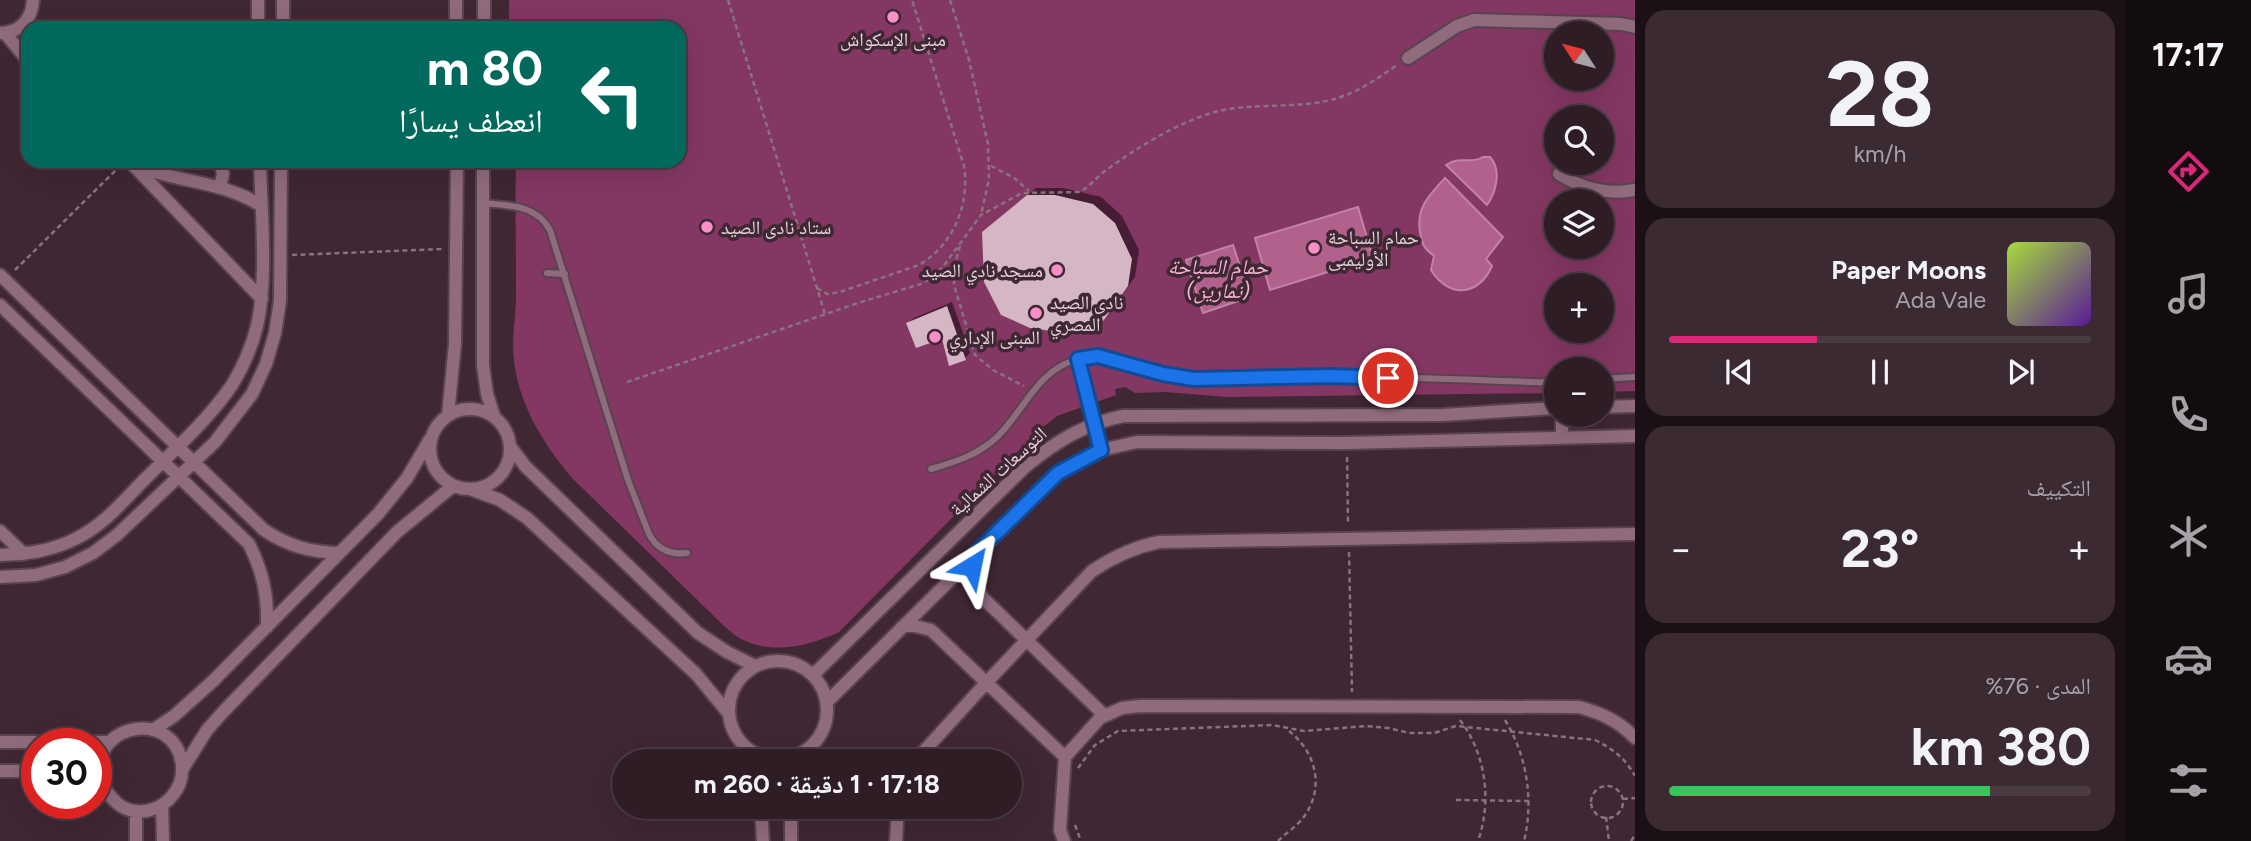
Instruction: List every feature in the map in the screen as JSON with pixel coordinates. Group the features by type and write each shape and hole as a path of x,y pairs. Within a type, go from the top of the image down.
{"street":[{"path":"29,21 33,0"},
{"path":"258,0 258,21"},
{"path":"283,0 283,21"},
{"path":"456,0 456,21"},
{"path":"484,0 484,21"},
{"path":"1408,58 1457,26 1474,20 1621,24 1635,27"},
{"path":"21,27 3,33 21,53"},
{"path":"134,168 262,299"},
{"path":"143,168 160,175 220,187 241,194 260,205"},
{"path":"220,187 223,174 221,168"},
{"path":"0,555 53,549 80,537 104,520 216,407 233,383 247,356 262,299 260,168"},
{"path":"0,577 36,575 65,567 93,553 117,535 215,442 252,394 266,364 280,301 281,168"},
{"path":"447,415 456,344 457,168"},
{"path":"483,168 483,365 487,394 494,416"},
{"path":"1561,175 1598,191 1635,190"},
{"path":"457,205 482,203"},
{"path":"3,277 264,530 280,541 299,548 339,553"},
{"path":"0,305 249,544 259,563 265,584 267,627"},
{"path":"1614,407 1635,406"},
{"path":"153,730 194,699 379,514 407,478 434,430 447,415 471,408 494,416 508,435 510,446 509,460 503,471 485,487 470,489"},
{"name":"التوسعات الشمالية","path":"813,675 1025,467 1055,443 1094,424 1123,416 1443,415 1544,409"},
{"path":"1094,424 1101,450"},
{"path":"1562,427 1562,437"},
{"path":"827,702 1058,473 1101,450 1137,442 1346,443 1635,436"},
{"path":"430,439 429,450 436,472 453,486 500,500 527,518 696,674 729,714 736,736 745,749"},
{"path":"510,446 525,466 671,610 698,633 755,666"},
{"path":"112,801 136,811 162,805 177,790 182,770 207,730 223,712 397,532 453,486"},
{"path":"0,531 24,554"},
{"path":"926,749 1093,571 1107,561 1141,546 1158,542 1635,534"},
{"path":"974,555 972,577 982,597 1104,715"},
{"path":"901,627 911,625 931,630 1065,757"},
{"path":"729,714 732,691 755,666 764,662 785,661 795,664 813,675 827,702 825,726 809,749"},
{"path":"1064,841 1060,830 1065,757 1104,715 1122,708 1579,707 1599,712 1617,722 1635,738"},
{"path":"112,741 130,729 153,730 174,745 182,770"},
{"path":"0,741 21,741"},
{"path":"743,745 749,749"},
{"path":"0,771 21,771"},
{"path":"162,805 163,841"},
{"path":"136,811 136,841"},
{"path":"761,819 762,841"},
{"path":"791,819 791,841"},
{"path":"896,841 897,819"}],"lane":[{"path":"482,203 522,208 541,217 550,230 628,480 649,534 652,541 664,551 687,553"},
{"path":"547,273 565,274"},
{"path":"931,470 965,458 988,445 1004,430 1033,390 1057,366 1098,356 1163,374 1194,379 1332,376 1544,383"},
{"path":"1078,359 1094,424"},
{"path":"1614,378 1635,377"}],"path":[{"path":"729,0 825,314"},
{"path":"817,288 827,294 840,292 931,258 951,234 962,206 966,178 964,166 912,0"},
{"path":"950,0 969,60 990,165 981,215"},
{"path":"626,382 924,283 942,268 981,215 1022,192 1080,192 1105,171 1138,150 1175,128 1205,115 1224,109 1303,104 1344,96 1408,58"},
{"path":"990,165 1013,177 1029,191"},
{"path":"3,277 121,168"},
{"path":"960,242 954,267 954,285 975,355 1008,379 1033,390"},
{"path":"280,255 457,248"},
{"path":"1346,443 1353,706"},
{"path":"1450,706 1466,728 1481,763 1485,800 1478,841"},
{"path":"1497,706 1512,731 1524,765 1529,801 1524,841"},
{"path":"1075,778 1079,765 1095,745 1118,731 1272,725 1287,729 1321,731 1366,726 1410,733 1434,733 1456,726 1595,740 1613,749 1627,762 1635,776"},
{"path":"1278,841 1309,809 1316,784 1315,771 1306,747 1287,729"},
{"path":"1602,786 1618,790 1623,799 1620,810 1612,817 1606,817 1597,813 1591,804 1594,793 1602,786"},
{"path":"1623,799 1635,798"},
{"path":"1456,800 1529,801"},
{"path":"1071,816 1081,841"},
{"path":"1606,817 1609,841"},
{"path":"1631,841 1635,835"}],"shaded area":[{"name":"نادى الصيد المصري","path":"509,0 1635,0 1635,391 1614,392 1614,357 1544,357 1544,393 1227,397 1165,392 1135,393 1125,387 1115,389 1116,395 1057,416 1038,431 839,632 804,645 779,648 753,644 739,638 723,625 572,478 549,448 530,416 518,381 513,344 516,297 516,168 686,168 686,21 509,21"}],"water":[{"path":"1490,157 1497,174 1495,188 1487,205 1446,165"},
{"path":"1445,178 1503,237 1486,259 1492,266 1486,276 1472,288 1463,290 1446,286 1431,270 1434,256 1424,246 1420,232 1422,209 1429,196"},
{"name":"حمام السباحة الأوليمبى","path":"1358,207 1373,258 1270,290 1255,238"},
{"name":"حمام السباحة (تمارين)","path":"1233,245 1250,297 1203,313 1186,260"}],"building":[{"name":"مسجد نادي الصيد","path":"1027,195 1055,195 1093,204 1115,223 1132,259 1128,286 1101,324 1075,330 1052,331 1030,328 1001,315 984,282 982,232"},
{"name":"المبنى الإداري","path":"947,306 966,360 949,366 942,339 916,348 906,323"}],"place":[{"name":"مبنى الإسكواش","path":"893,17"},
{"name":"ستاد نادى الصيد","path":"707,227"},
{"name":"حمام السباحة الأوليمبى","path":"1314,248"},
{"name":"مسجد نادي الصيد","path":"1057,270"},
{"name":"نادى الصيد المصري","path":"1036,313"},
{"name":"المبنى الإداري","path":"935,337"}],"route":[{"path":"972,566 974,555 1058,473 1101,450 1078,359 1098,356 1163,374 1194,379 1332,376 1388,378"}]}
